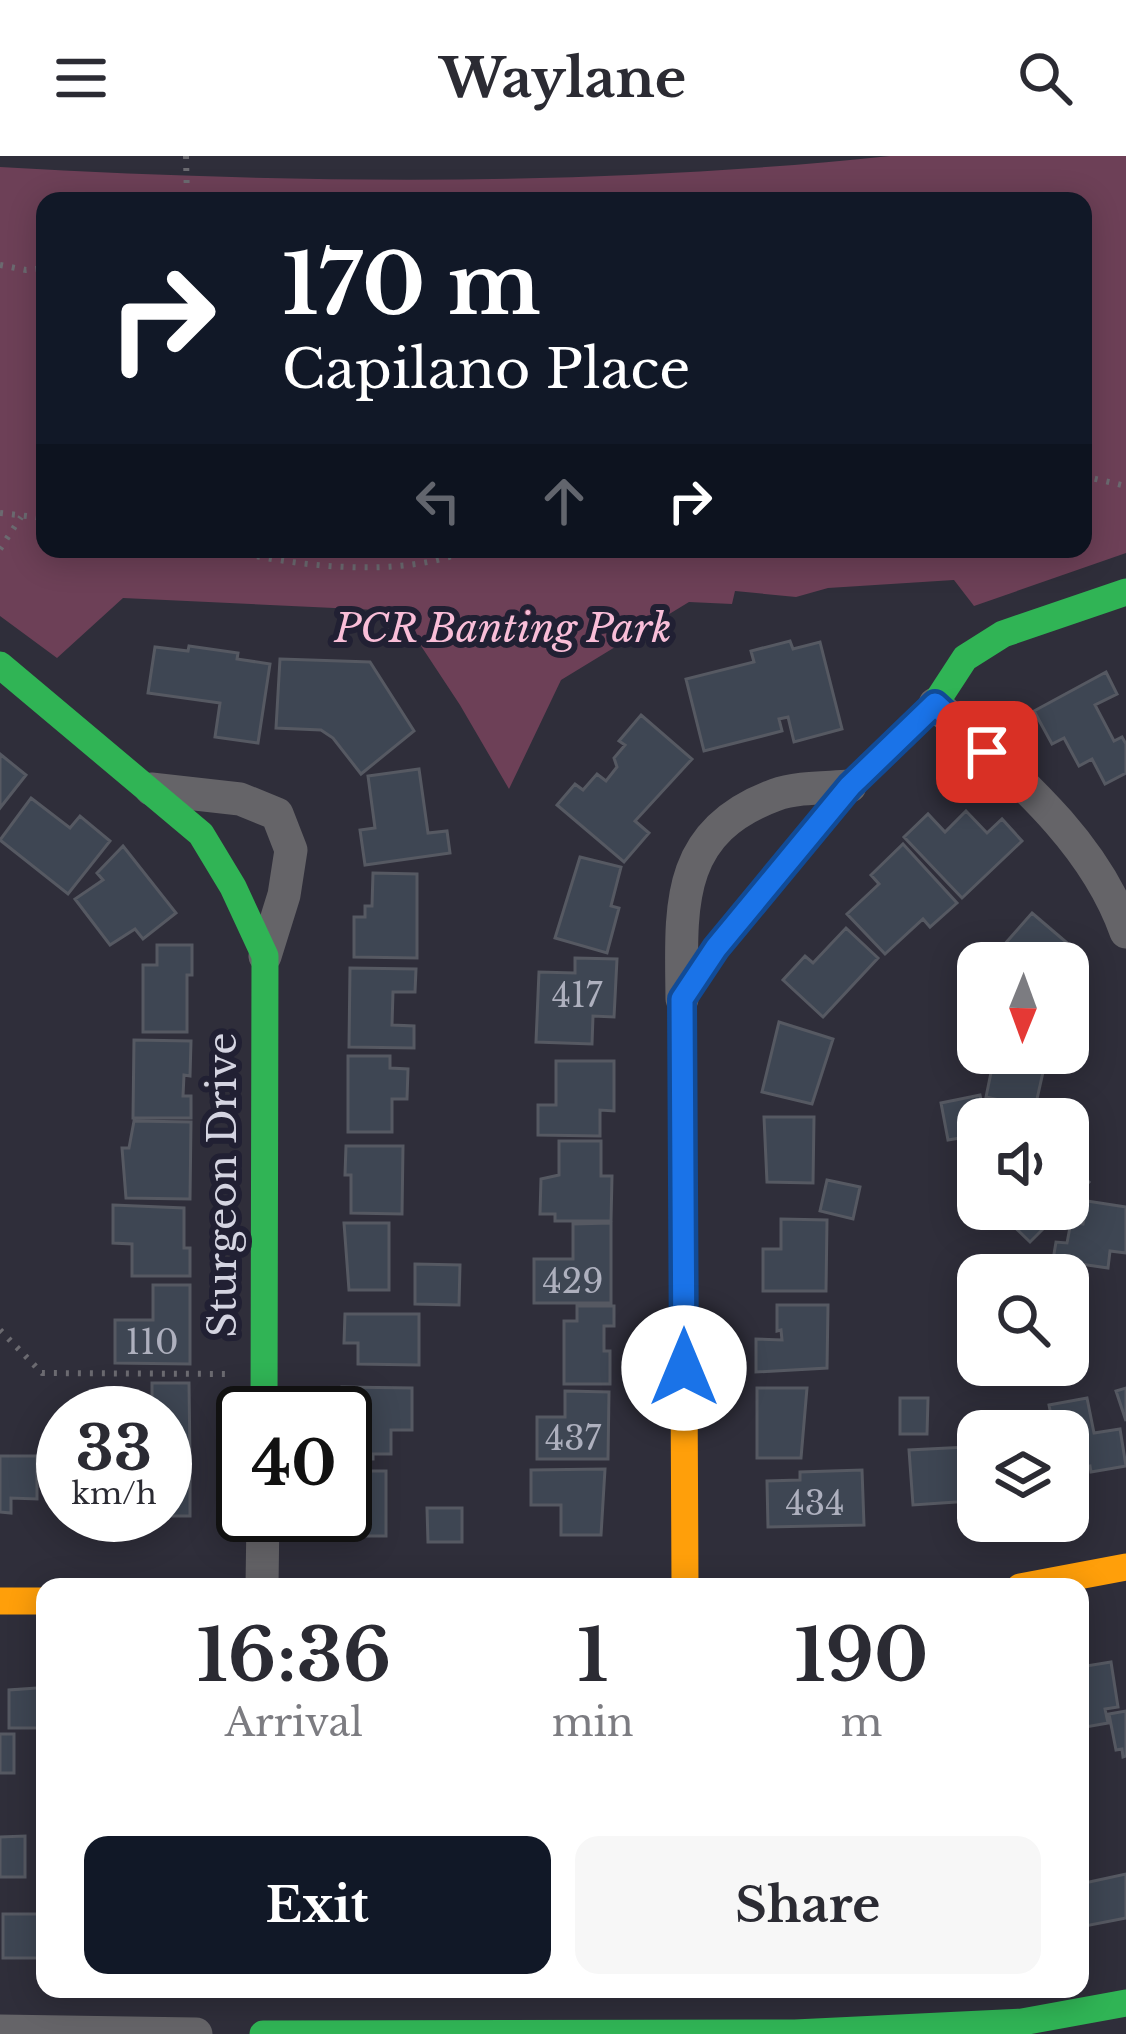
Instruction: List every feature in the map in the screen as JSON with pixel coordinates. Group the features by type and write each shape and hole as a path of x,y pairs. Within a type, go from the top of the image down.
{"street":[{"path":"682,999 716,948 850,786 935,704 965,658 1003,634 1126,592"},
{"name":"Sturgeon Drive","path":"0,665 201,834 233,886 265,956"},
{"path":"935,704 1039,799 1083,853 1126,932"},
{"path":"685,1578 681,914 697,856 725,819 779,794 850,786"},
{"name":"Sturgeon Drive","path":"151,789 240,799 277,814 291,850 284,896 265,956 264,1386"},
{"path":"262,1578 263,1542"},
{"path":"1068,1578 1126,1567"},
{"path":"0,1601 36,1601"},
{"path":"262,2034 1022,2028 1126,2003"},
{"path":"0,2031 196,2034"}],"path":[{"path":"186,156 187,192"},
{"path":"0,266 36,269"},
{"path":"1092,478 1126,486"},
{"path":"0,512 36,517"},
{"path":"0,549 22,516"},
{"path":"279,558 330,566 389,566 428,558"},
{"path":"0,1330 42,1373 238,1374"}],"green space":[{"name":"PCR Banting Park","path":"890,156 1126,156 1126,553 974,606 954,580 828,588 796,597 735,591 732,604 689,602 561,680 509,789 398,611 123,598 57,658 0,616 0,167 445,180 668,173"}],"building":[{"path":"790,641 793,649 820,642 842,729 794,742 788,717 779,719 782,731 704,751 686,679 754,662 751,651"},
{"path":"189,646 238,653 237,659 270,664 258,743 215,737 220,703 148,693 155,647 188,651"},
{"path":"280,659 370,662 414,731 361,774 321,730 276,728"},
{"path":"1106,672 1117,694 1095,705 1114,741 1122,737 1126,744 1126,773 1105,784 1092,759 1079,766 1064,738 1052,744 1034,711"},
{"path":"641,715 692,759 635,821 649,833 624,862 557,805 575,784 583,790 597,774 606,781 617,767 614,758 625,745 619,741"},
{"path":"0,754 26,775 0,808"},
{"path":"419,769 428,833 447,831 450,853 365,865 360,830 375,828 368,776"},
{"path":"31,798 70,828 80,816 110,841 68,894 0,840"},
{"path":"966,811 987,833 1002,819 1022,841 962,898 904,837 928,814 945,832"},
{"path":"903,844 957,903 930,927 923,919 885,954 847,914 879,884 871,875"},
{"path":"123,846 176,913 143,939 135,929 110,945 75,899 103,880 97,873"},
{"path":"580,857 621,867 611,906 619,908 607,953 555,938"},
{"path":"373,873 417,874 417,958 354,957 354,917 365,917 365,906 372,906"},
{"path":"1032,913 1066,942 1007,942"},
{"path":"846,928 878,958 823,1017 783,980 805,956 813,963"},
{"path":"157,945 192,945 187,1032 143,1032 143,965 157,965"},
{"path":"575,958 617,959 614,1017 593,1016 592,1044 536,1042 539,972 575,973"},
{"path":"350,968 416,969 415,992 393,992 392,1025 414,1026 414,1048 349,1047"},
{"path":"779,1022 833,1039 812,1104 762,1092"},
{"path":"134,1040 191,1041 190,1076 184,1075 183,1096 191,1096 191,1118 133,1118"},
{"path":"348,1056 390,1056 390,1068 408,1069 407,1099 392,1099 392,1132 348,1132"},
{"path":"556,1061 614,1061 614,1111 600,1110 600,1136 538,1135 538,1105 556,1105"},
{"path":"991,1074 1043,1074 1037,1098 986,1097"},
{"path":"957,1100 957,1138 948,1140 941,1103"},
{"path":"764,1117 814,1117 813,1183 767,1182"},
{"path":"134,1121 191,1122 190,1199 126,1198 122,1148 129,1148"},
{"path":"559,1141 601,1141 601,1176 612,1176 611,1221 555,1221 555,1214 540,1214 541,1179 559,1175"},
{"path":"346,1146 403,1146 402,1214 351,1213"},
{"path":"827,1180 860,1187 853,1219 820,1211"},
{"path":"1089,1201 1126,1207 1126,1253 1110,1251 1108,1268 1089,1265 1089,1254 1054,1254 1056,1242 1067,1243 1069,1230 1089,1230"},
{"path":"113,1205 184,1208 190,1276 132,1276 132,1244 113,1243"},
{"path":"781,1219 827,1220 826,1291 763,1291 763,1249 781,1249"},
{"path":"344,1223 389,1223 389,1290 349,1290"},
{"path":"611,1223 611,1303 534,1303 534,1259 573,1259 573,1224"},
{"path":"1018,1230 1042,1230 1030,1242"},
{"path":"415,1264 460,1265 459,1305 415,1304"},
{"path":"153,1285 190,1285 190,1364 115,1363 115,1320 153,1320"},
{"path":"777,1305 828,1305 827,1368 756,1372 756,1339 782,1340 781,1330 777,1331"},
{"path":"577,1306 614,1306 614,1326 604,1326 610,1384 564,1384 564,1321 577,1321"},
{"path":"345,1314 419,1314 419,1365 358,1364 358,1343 344,1343"},
{"path":"152,1383 189,1383 189,1386"},
{"path":"372,1387 412,1388 412,1430 391,1430 391,1454 373,1454 373,1459"},
{"path":"757,1388 807,1388 801,1458 757,1458"},
{"path":"1126,1388 1126,1421 1116,1391"},
{"path":"565,1391 609,1392 608,1459 537,1459 537,1417 565,1417"},
{"path":"900,1398 928,1398 927,1434 900,1434"},
{"path":"1087,1398 1094,1433 1120,1429 1126,1466 1091,1472 1089,1410 1050,1410 1049,1405"},
{"path":"957,1448 957,1502 913,1505 909,1450"},
{"path":"0,1456 36,1456 36,1499 11,1498 11,1513 0,1512"},
{"path":"605,1469 601,1535 561,1535 561,1505 531,1505 531,1470"},
{"path":"862,1470 864,1525 768,1527 767,1481 800,1480 800,1472"},
{"path":"372,1471 386,1471 386,1536 372,1536"},
{"path":"427,1508 462,1508 462,1542 428,1542"},
{"path":"1111,1662 1118,1707 1105,1709 1108,1723 1089,1726 1089,1666"},
{"path":"36,1688 36,1728 9,1728 9,1690"},
{"path":"1126,1711 1123,1757 1122,1749 1116,1750 1109,1714"},
{"path":"0,1734 14,1734 14,1773 0,1773"},
{"path":"25,1836 25,1877 0,1877 0,1837"},
{"path":"1126,1874 1126,1918 1089,1925 1089,1882"},
{"path":"3,1914 36,1914 36,1958 3,1958"}],"traffic: fast":[{"path":"683,1164 682,999 716,948 850,786 935,704 965,658 1003,634 1126,592"},
{"path":"0,665 201,834 233,887 265,956 264,1386"},
{"path":"263,2034 795,2033 1022,2022 1126,2003"}],"traffic: slow":[{"path":"683,1164 685,1578"},
{"path":"1068,1578 1126,1567"},
{"path":"0,1601 36,1601"}],"route":[{"path":"684,1368 682,999 716,948 850,786 935,704 987,752"}]}
